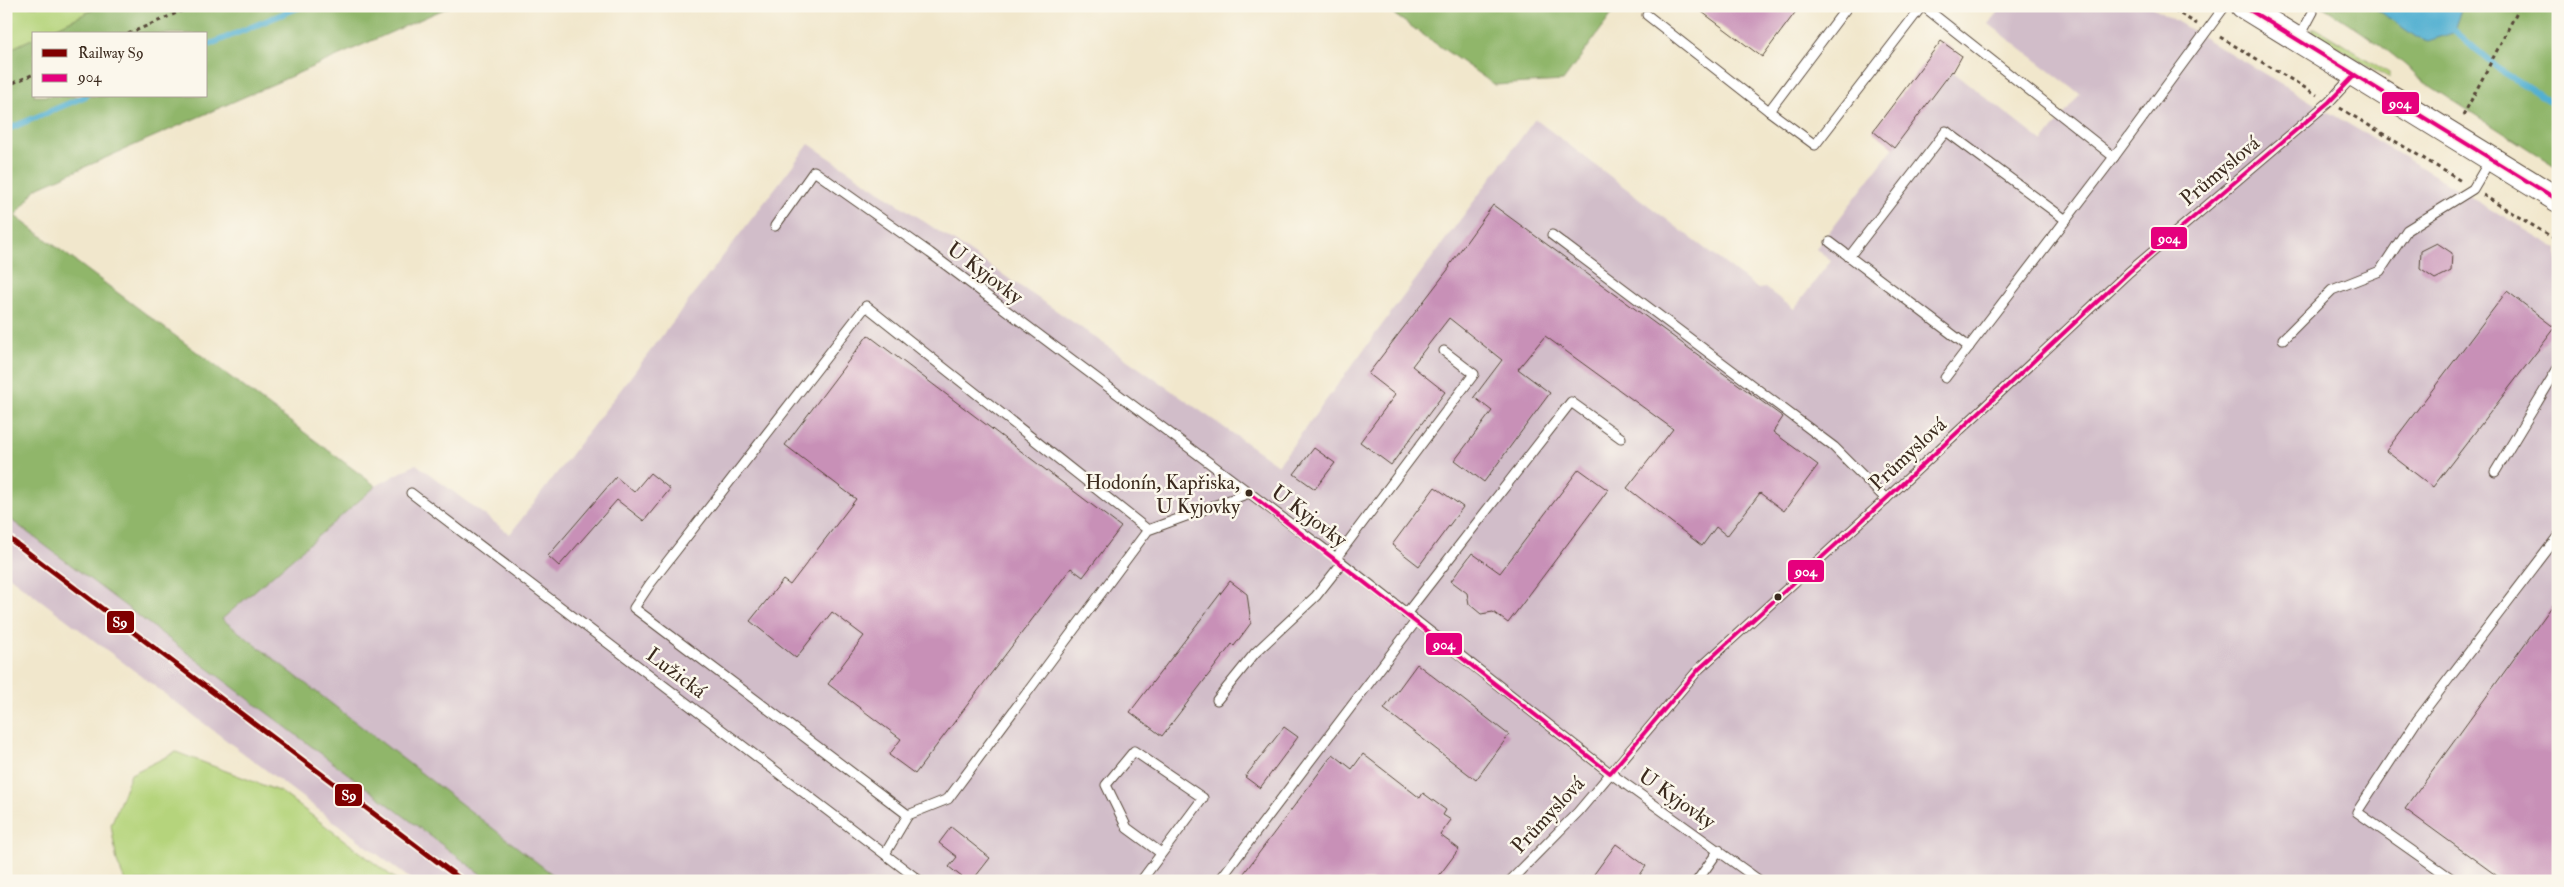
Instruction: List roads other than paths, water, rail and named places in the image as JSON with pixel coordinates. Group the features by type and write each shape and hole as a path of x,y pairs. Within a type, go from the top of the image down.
{"street":[{"path":"2240,7 2298,40 2558,200"}],"lane":[{"path":"1769,111 1848,6"},
{"path":"1647,15 1815,145 1923,6 2114,157"},
{"path":"1946,378 2114,157 2207,30 2240,7"},
{"path":"2298,40 2313,12"},
{"name":"Průmyslová","path":"1510,881 1578,812 1699,669 1886,499 2129,272 2329,102 2354,76"},
{"path":"1850,257 1946,131 2066,220"},
{"path":"2283,339 2332,290 2380,270 2407,230 2473,189 2490,159"},
{"name":"U Kyjovky","path":"776,226 814,172 930,253 1339,561 1610,773 1760,881"},
{"path":"1552,235 1834,447 1886,499"},
{"path":"1830,242 1970,346"},
{"path":"908,815 634,608 650,584 866,306 1148,530"},
{"path":"1216,700 1255,653 1316,596 1339,561 1474,374 1444,351"},
{"path":"2495,472 2558,368"},
{"path":"1406,614 1571,402 1621,438"},
{"name":"Lužická","path":"411,493 920,881"},
{"path":"885,854 908,815 948,800 1148,530 1250,493"},
{"path":"2455,881 2357,812 2418,719 2558,536"},
{"path":"1219,881 1416,621"},
{"path":"1140,881 1203,798 1134,751 1106,785 1127,828 1161,853"},
{"path":"1697,881 1719,850"}],"water":[{"path":"2372,6 2462,6 2453,33 2428,41 2416,37"}],"waterway":[{"path":"208,45 302,6"},
{"path":"2448,25 2500,70 2558,106"},
{"path":"6,130 81,98"}],"rail line":[{"name":"S9","path":"6,536 463,881"}],"place":[{"name":"Hodonín, Kapřiska, U Kyjovky","path":"1249,493"}]}
